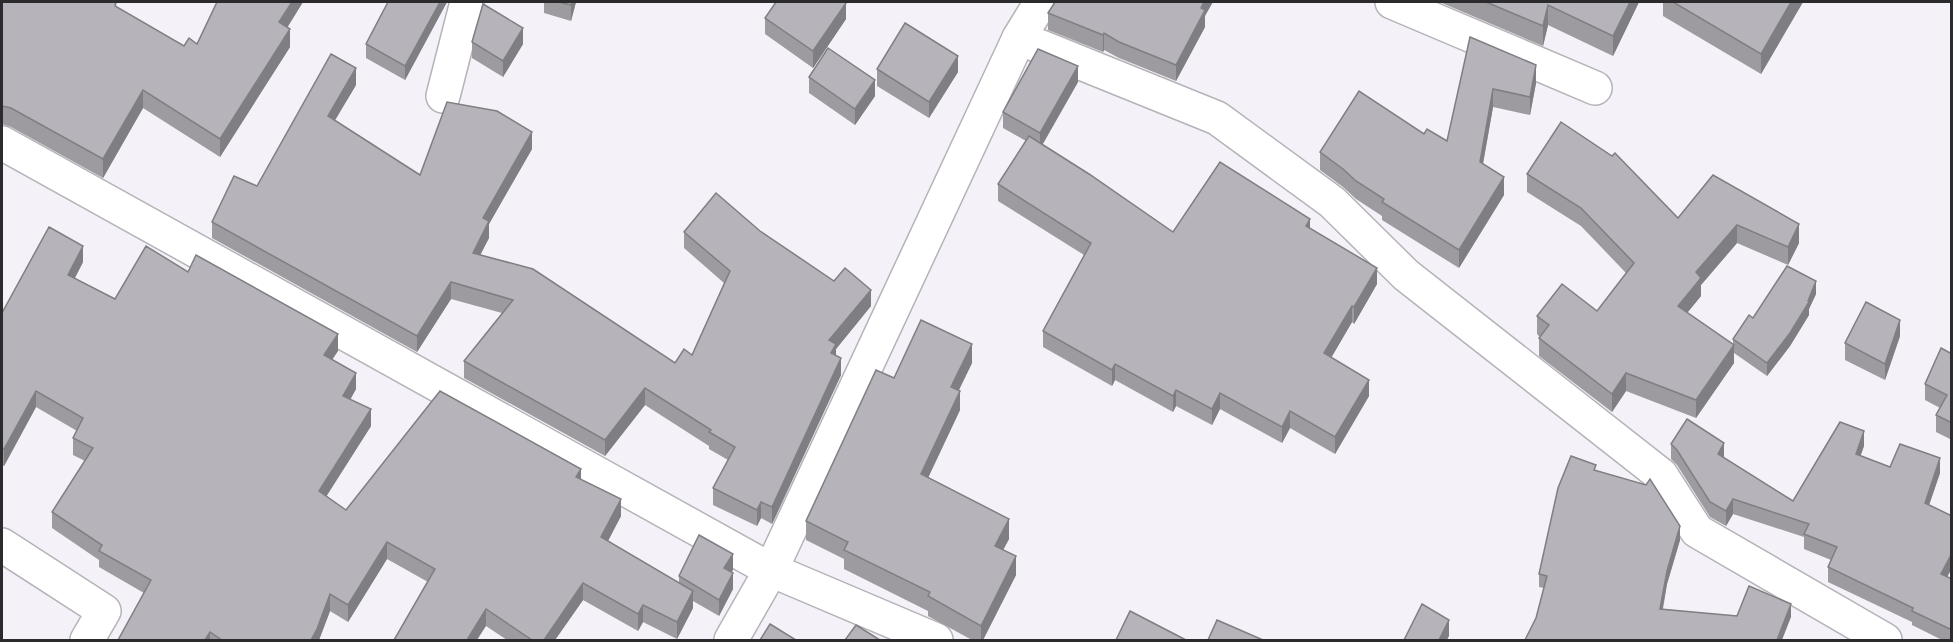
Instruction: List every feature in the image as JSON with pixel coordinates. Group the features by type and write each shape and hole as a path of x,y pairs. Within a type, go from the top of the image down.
{"street":[{"path":"443,96 467,2"},
{"path":"731,640 771,570 1019,38 1041,2"},
{"path":"1392,2 1595,88"},
{"path":"1019,38 1216,118 1332,202 1406,275 1661,475 1697,531 1885,640"},
{"path":"3,149 771,570 936,640"},
{"path":"2,545 104,611 87,640"}],"building":[{"path":"2,2 114,2 115,6 184,46 189,38 197,44 217,2 292,2 279,22 290,29 220,139 143,90 103,159 11,108 2,106"},
{"path":"388,2 440,2 405,66 366,44"},
{"path":"776,2 846,3 813,51 765,18"},
{"path":"1055,2 1204,2 1201,8 1205,10 1176,65 1119,42 1104,33 1103,35 1048,13"},
{"path":"1486,2 1630,2 1613,36 1548,5 1543,26"},
{"path":"1673,2 1791,2 1761,54"},
{"path":"483,4 523,28 503,61 472,42"},
{"path":"905,23 958,56 929,102 877,69"},
{"path":"1470,37 1536,65 1530,97 1493,89 1480,162 1504,177 1459,250 1382,202 1384,199 1356,181 1320,152 1359,91 1424,134 1427,129 1447,141"},
{"path":"828,48 875,80 855,109 809,77"},
{"path":"1038,49 1078,66 1040,133 1003,112"},
{"path":"331,54 356,68 328,116 420,175 447,102 497,111 532,132 483,218 489,221 473,253 533,269 675,363 684,349 692,355 730,271 684,232 716,193 760,231 834,281 845,268 871,290 829,340 836,344 831,353 841,358 772,507 761,502 757,510 713,488 735,447 645,388 605,440 464,361 513,300 451,282 417,336 212,222 234,176 257,186"},
{"path":"1561,122 1612,156 1615,153 1678,218 1713,175 1799,224 1788,247 1737,225 1696,272 1701,278 1678,306 1734,345 1696,400 1626,373 1612,394 1539,338 1549,325 1537,316 1562,284 1597,311 1634,263 1581,208 1527,174"},
{"path":"1029,136 1173,232 1220,162 1310,219 1306,226 1377,268 1324,353 1369,380 1335,437 1290,411 1282,427 1220,393 1212,409 1176,390 1173,396 1115,364 1112,370 1043,331 1091,243 998,184"},
{"path":"49,227 83,246 68,275 115,299 146,246 188,272 196,255 338,334 324,355 356,373 343,396 371,409 319,491 346,510 440,391 581,469 576,477 621,499 601,537 693,591 677,622 643,605 638,614 583,583 544,640 532,640 486,609 467,640 394,640 435,569 387,542 348,605 330,594 311,640 222,640 210,632 205,640 118,640 151,580 99,551 102,545 52,512 93,448 73,438 83,418 36,391 4,449 2,448 2,310"},
{"path":"1787,266 1816,281 1809,302 1790,333 1767,363 1733,339 1749,315 1753,318"},
{"path":"1866,302 1900,320 1885,364 1845,343"},
{"path":"921,320 972,344 951,387 960,391 921,474 1009,519 995,546 1016,556 981,626 928,596 930,592 844,550 848,542 806,521 876,370 894,378"},
{"path":"1941,348 1952,354 1952,423 1936,415 1947,395 1925,384"},
{"path":"1687,419 1724,443 1718,454 1793,501 1840,422 1864,431 1856,454 1890,467 1900,444 1940,458 1925,503 1952,516 1952,553 1941,574 1952,579 1952,630 1912,611 1913,608 1828,567 1837,547 1804,534 1809,524 1733,499 1726,511 1710,502 1671,444"},
{"path":"1571,456 1596,465 1594,470 1646,485 1650,479 1680,526 1667,571 1660,609 1737,616 1749,586 1791,604 1777,640 1525,640 1536,618 1547,576 1539,574 1558,488"},
{"path":"699,535 733,554 724,568 733,573 719,600 679,576"},
{"path":"1422,604 1449,620 1439,640 1404,640"},
{"path":"1130,611 1186,640 1116,640"},
{"path":"1217,620 1263,640 1208,640"},
{"path":"770,624 796,640 760,640"},
{"path":"856,625 880,640 845,640"}]}
